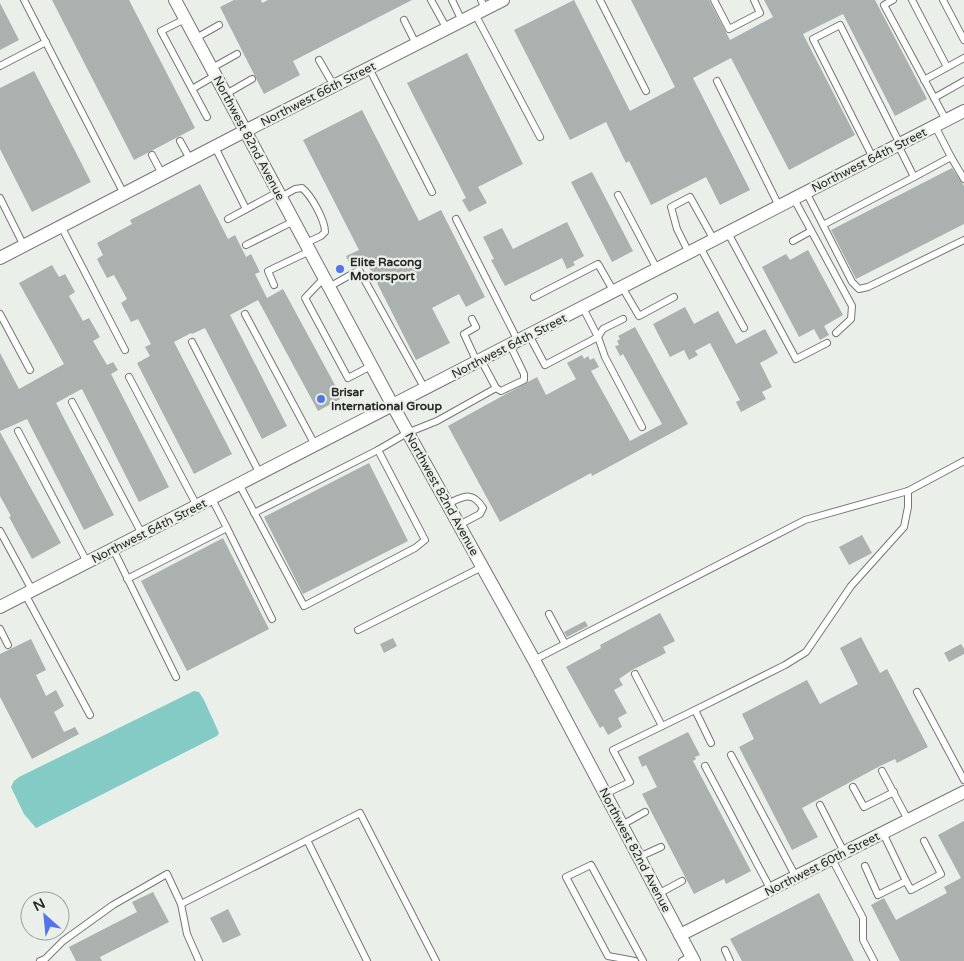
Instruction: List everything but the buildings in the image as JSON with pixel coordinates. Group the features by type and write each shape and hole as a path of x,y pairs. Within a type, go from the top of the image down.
{"street":[{"name":"Northwest 82nd Avenue","path":"176,0 407,433 534,660 680,935 689,959"},
{"name":"Northwest 66th Street","path":"0,258 416,44 462,20 480,8 503,0"},
{"name":"Northwest 64th Street","path":"0,607 964,112"},
{"name":"Northwest 60th Street","path":"680,935 964,793"}],"lane":[{"path":"24,0 124,194"},
{"path":"431,0 446,28"},
{"path":"452,0 462,20"},
{"path":"600,0 646,91"},
{"path":"714,0 729,29 760,13 754,0"},
{"path":"893,0 884,5 934,98 951,157 964,179"},
{"path":"912,0 947,67"},
{"path":"943,0 964,40"},
{"path":"480,8 540,137"},
{"path":"186,19 161,31 208,117"},
{"path":"404,20 416,44"},
{"path":"196,38 219,24"},
{"path":"873,158 813,38 840,25 914,177"},
{"path":"0,66 46,42"},
{"path":"192,89 237,54"},
{"path":"924,80 964,58"},
{"path":"318,60 334,86"},
{"path":"369,68 432,192"},
{"path":"226,94 252,79"},
{"path":"717,81 780,206"},
{"path":"934,98 964,81"},
{"path":"180,141 190,160"},
{"path":"215,146 246,209"},
{"path":"152,155 162,174"},
{"path":"822,225 951,157"},
{"path":"228,219 280,194 302,188 307,192 325,225 325,232 308,247 268,271 274,286"},
{"path":"806,192 852,282 859,289 868,287 964,240"},
{"path":"618,195 657,270"},
{"path":"0,198 24,246"},
{"path":"714,240 690,198 671,207 677,228 694,250 744,328"},
{"path":"794,199 852,306 851,319 836,333"},
{"path":"456,219 519,341 524,380 501,391 496,388 464,334 476,327 472,319"},
{"path":"246,245 294,221"},
{"path":"61,226 125,350"},
{"path":"793,241 811,231"},
{"path":"728,233 796,359 827,343"},
{"path":"534,297 598,264 639,316 674,297"},
{"path":"371,366 348,378 305,298 327,283 359,270 425,389"},
{"path":"583,308 598,337 604,356 642,426"},
{"path":"0,314 30,370"},
{"path":"245,314 315,446"},
{"path":"519,341 545,365 598,337 603,329 623,319"},
{"path":"192,342 260,474"},
{"path":"129,377 196,506"},
{"path":"254,513 378,450 407,433 437,421 496,388"},
{"path":"72,402 142,534"},
{"path":"18,431 87,562"},
{"path":"239,484 304,606 415,548 425,540 378,450"},
{"path":"534,660 805,520 908,491 964,461"},
{"path":"605,794 630,782 614,750 785,665 806,652 851,586 904,527 908,507 908,491"},
{"path":"447,504 466,496 473,497 480,502 483,508 480,514 459,526"},
{"path":"212,498 272,619"},
{"path":"127,578 227,528"},
{"path":"0,531 28,592 90,715"},
{"path":"112,549 176,677"},
{"path":"358,630 482,567"},
{"path":"549,614 565,644"},
{"path":"0,628 8,645"},
{"path":"635,674 662,726"},
{"path":"917,692 964,780"},
{"path":"695,710 712,743"},
{"path":"731,755 796,877"},
{"path":"705,766 771,890"},
{"path":"882,771 908,820"},
{"path":"853,786 864,807 894,792"},
{"path":"820,805 844,852"},
{"path":"622,825 645,812"},
{"path":"181,904 360,813 436,961"},
{"path":"882,833 911,890 941,874 924,842"},
{"path":"307,840 367,961"},
{"path":"639,857 661,847"},
{"path":"832,859 863,918 862,940 874,961"},
{"path":"635,961 608,956 566,877 591,865 643,961"},
{"path":"864,866 878,895 906,881"},
{"path":"44,960 63,941 112,905 167,874 181,904 188,934 199,961"},
{"path":"658,894 682,881"},
{"path":"725,950 730,961"}],"water":[{"path":"194,691 199,692 204,700 219,733 217,736 36,828 24,814 11,787 19,777"}],"place":[{"name":"Elite Racong Motorsport","path":"340,269"},
{"name":"Brisar International Group","path":"321,399"}]}
